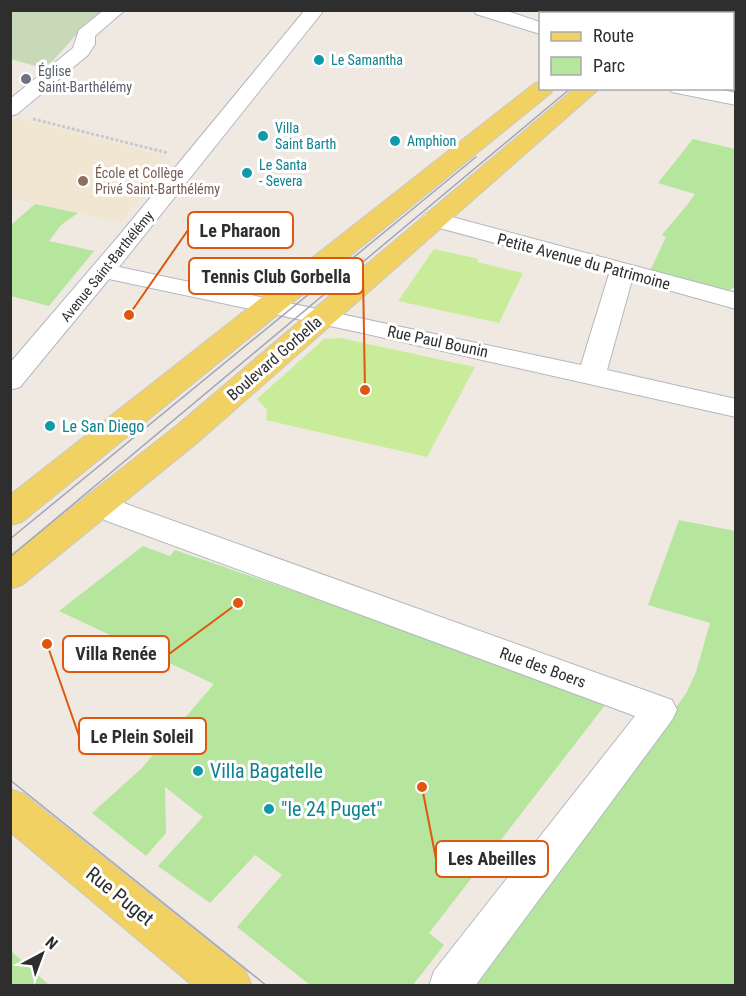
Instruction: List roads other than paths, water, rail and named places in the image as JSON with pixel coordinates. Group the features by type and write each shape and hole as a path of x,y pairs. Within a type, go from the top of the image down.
{"main road":[{"path":"10,513 540,90"},
{"name":"Boulevard Gorbella","path":"10,576 71,525 130,483 433,219 587,90"},
{"name":"Rue Puget","path":"10,807 230,986"}],"street":[{"path":"10,110 81,51 85,44 86,34 116,10"},
{"name":"Avenue Saint-Barthélémy","path":"10,381 105,271 191,161 315,10"},
{"path":"483,10 539,28"},
{"path":"689,90 735,99"},
{"name":"Petite Avenue du Patrimoine","path":"433,219 735,301"},
{"name":"Rue Paul Bounin","path":"105,271 324,316 735,408"},
{"path":"592,375 622,272"},
{"name":"Rue des Boers","path":"101,504 118,513 660,710 449,986"}],"tram line":[{"path":"10,557 569,90"},
{"path":"10,539 476,157"},
{"path":"10,780 267,986"}],"place":[{"name":"Le Samantha","path":"319,60"},
{"name":"Église Saint-Barthélémy","path":"26,79"},
{"name":"Villa Saint Barth","path":"263,136"},
{"name":"Amphion","path":"395,141"},
{"name":"Le Santa - Severa","path":"247,173"},
{"name":"École et Collège Privé Saint-Barthélémy","path":"83,181"},
{"name":"Le Pharaon","path":"129,315"},
{"name":"Tennis Club Gorbella","path":"365,390"},
{"name":"Le San Diego","path":"50,426"},
{"name":"Villa Renée","path":"238,603"},
{"name":"Le Plein Soleil","path":"47,644"},
{"name":"Villa Bagatelle","path":"198,771"},
{"name":"Les Abeilles","path":"422,787"},
{"name":"\"le 24 Puget\"","path":"269,809"}]}
